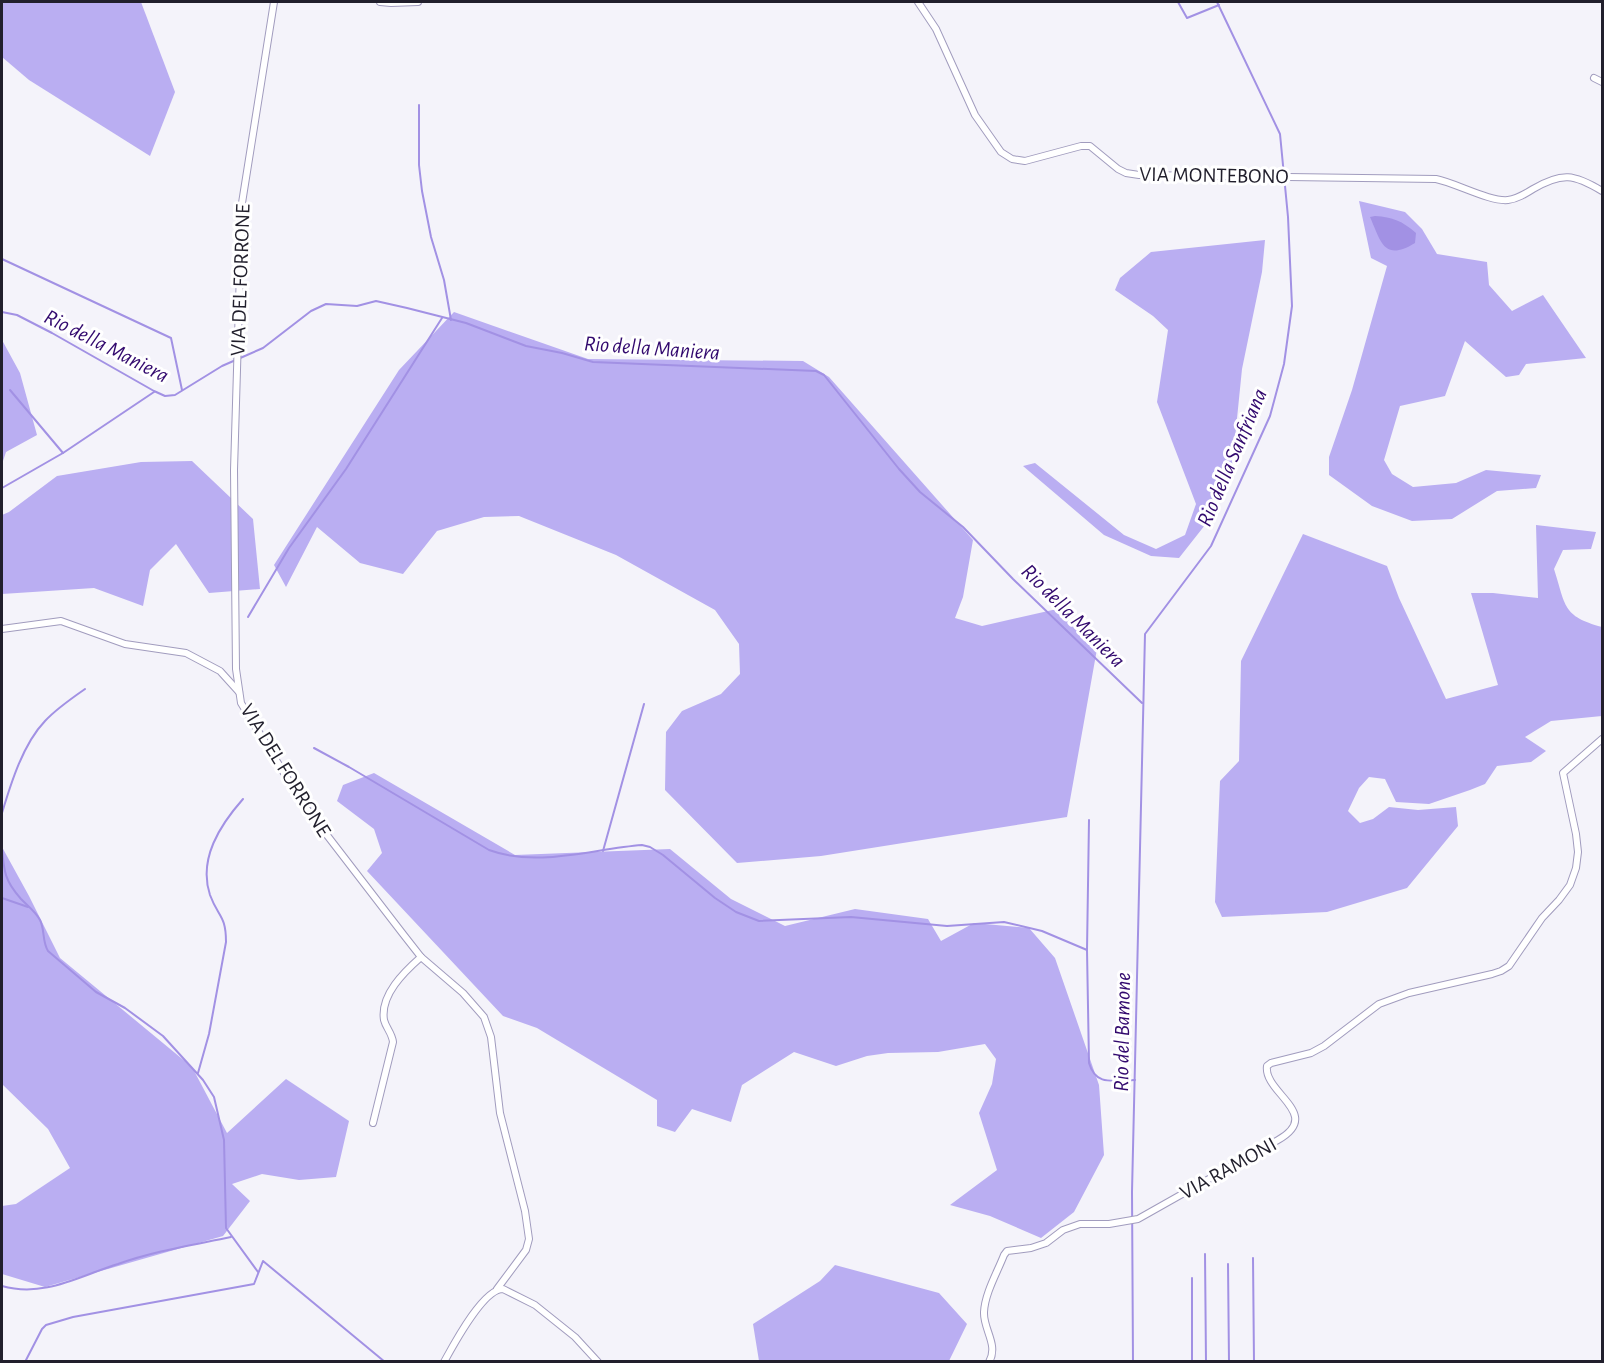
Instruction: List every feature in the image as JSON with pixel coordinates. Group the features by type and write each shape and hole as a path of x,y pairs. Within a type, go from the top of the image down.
{"street":[{"name":"VIA DEL FORRONE","path":"274,2 242,202 234,470 236,669 241,703 303,804 421,957 463,993 484,1017 495,1054 500,1113 525,1211 529,1239 526,1250 497,1289"},
{"path":"380,2 418,2"},
{"name":"VIA MONTEBONO","path":"918,2 927,13 944,44 975,116 1001,153 1012,159 1025,161 1080,146 1090,146 1118,169 1138,175 1436,179 1452,182 1496,200 1520,197 1555,177 1566,176 1579,179 1602,191"},
{"path":"1594,78 1602,82"},
{"path":"2,629 61,621 125,644 186,653 220,671 240,692"},
{"name":"VIA RAMONI","path":"989,1362 993,1355 992,1342 983,1314 986,1299 1007,1251 1031,1248 1046,1243 1062,1230 1080,1224 1128,1222 1138,1219 1288,1135 1294,1127 1295,1117 1292,1108 1267,1078 1267,1066 1271,1062 1311,1053 1324,1046 1379,1004 1409,993 1492,974 1509,966 1542,918 1570,885 1578,852 1563,773 1602,739"},
{"path":"374,1123 393,1042 392,1035 384,1022 384,1011 395,985 421,957"},
{"path":"444,1362 485,1299 497,1289 503,1289 535,1305 575,1337 598,1362"}],"shaded area":[{"path":"2,2 141,2 175,92 150,156 29,80 2,57"},
{"path":"1359,201 1405,212 1422,229 1437,254 1487,262 1489,285 1512,311 1543,295 1586,358 1526,364 1519,375 1506,377 1465,341 1445,396 1400,406 1384,460 1392,474 1413,487 1456,483 1486,470 1541,475 1536,488 1497,491 1452,519 1412,521 1372,506 1329,475 1329,457 1352,390 1387,266 1371,258"},
{"path":"1370,217 1387,217 1406,225 1416,233 1415,243 1405,248 1390,250 1377,234"},
{"path":"1265,240 1262,272 1242,369 1232,468 1205,525 1179,558 1151,556 1104,535 1023,466 1035,463 1124,535 1156,549 1185,535 1196,504 1157,402 1168,330 1153,316 1115,290 1120,278 1151,252"},
{"path":"454,312 588,359 803,361 829,377 973,540 963,597 955,618 982,626 1057,609 1097,649 1067,817 821,856 737,863 665,790 666,732 682,711 721,694 740,674 739,644 715,610 616,555 519,516 484,517 437,531 403,574 360,563 317,527 286,587 274,565 399,370"},
{"path":"2,340 20,373 37,435 6,452 2,464"},
{"path":"192,461 253,519 260,589 209,593 176,544 150,570 143,606 94,588 2,594 2,515 57,476 141,462"},
{"path":"1536,525 1596,532 1591,549 1563,550 1554,569 1564,601 1572,614 1602,627 1602,716 1551,721 1525,737 1546,751 1531,762 1497,766 1485,784 1429,804 1396,802 1385,779 1369,777 1359,788 1348,811 1360,823 1373,819 1389,807 1418,810 1456,807 1458,826 1407,888 1327,912 1222,917 1215,902 1220,781 1239,761 1241,661 1303,534 1387,566 1399,598 1446,699 1498,685 1471,593 1538,598"},
{"path":"374,773 515,855 670,849 731,899 785,926 855,909 928,919 941,941 974,923 1029,928 1055,958 1099,1085 1104,1155 1074,1212 1041,1238 990,1216 950,1205 997,1170 979,1113 992,1084 996,1059 985,1044 938,1052 888,1053 867,1056 836,1066 794,1052 742,1085 731,1122 692,1109 675,1132 657,1126 657,1100 537,1028 503,1016 367,871 382,853 374,829 337,801 343,785"},
{"path":"2,847 60,958 192,1067 227,1133 286,1079 349,1121 336,1177 299,1180 262,1174 232,1184 250,1201 223,1236 45,1287 2,1274 2,1206 16,1204 70,1168 48,1129 2,1084"},
{"path":"835,1265 939,1293 967,1324 949,1361 759,1361 753,1324 820,1281"}],"waterway":[{"path":"1178,2 1187,18 1219,5"},
{"name":"Rio della Sanfriana","path":"1133,1362 1132,1192 1145,634 1211,546 1270,416 1284,364 1292,306 1288,217 1280,134 1217,2"},
{"path":"419,105 419,165 422,191 431,237 444,280 451,320"},
{"path":"2,259 171,338 182,390"},
{"name":"Rio della Maniera","path":"2,312 17,315 52,333 165,396 175,395 222,366 263,348 311,311 326,304 357,306 376,301 466,323 526,346 593,362 816,371 824,375 920,492 963,527 1013,579 1142,703"},
{"path":"248,617 289,548 346,469 442,318"},
{"path":"10,390 63,453"},
{"path":"2,488 63,453 154,392"},
{"path":"2,813 19,764 37,730 54,712 85,689"},
{"path":"603,851 644,704"},
{"path":"314,748 489,850 508,855 545,857 642,845 650,847 715,898 736,912 759,921 851,917 947,926 1004,922 1042,931 1087,950"},
{"path":"198,1073 209,1034 226,942 223,921 210,895 207,868 213,843 219,831 243,799"},
{"name":"Rio del Bamone","path":"1089,820 1087,950 1089,1063 1092,1071 1101,1079 1135,1080"},
{"path":"2,849 8,881 40,920 48,951 96,992 125,1008 163,1036 203,1080 214,1097 224,1140 226,1228 258,1272"},
{"path":"2,898 28,907"},
{"path":"2,1286 17,1289 47,1287 146,1255 231,1237"},
{"path":"1205,1254 1206,1362"},
{"path":"1253,1258 1254,1362"},
{"path":"25,1362 46,1325 73,1317 254,1284 263,1261 385,1362"},
{"path":"1228,1264 1229,1362"},
{"path":"1192,1278 1192,1362"}]}
